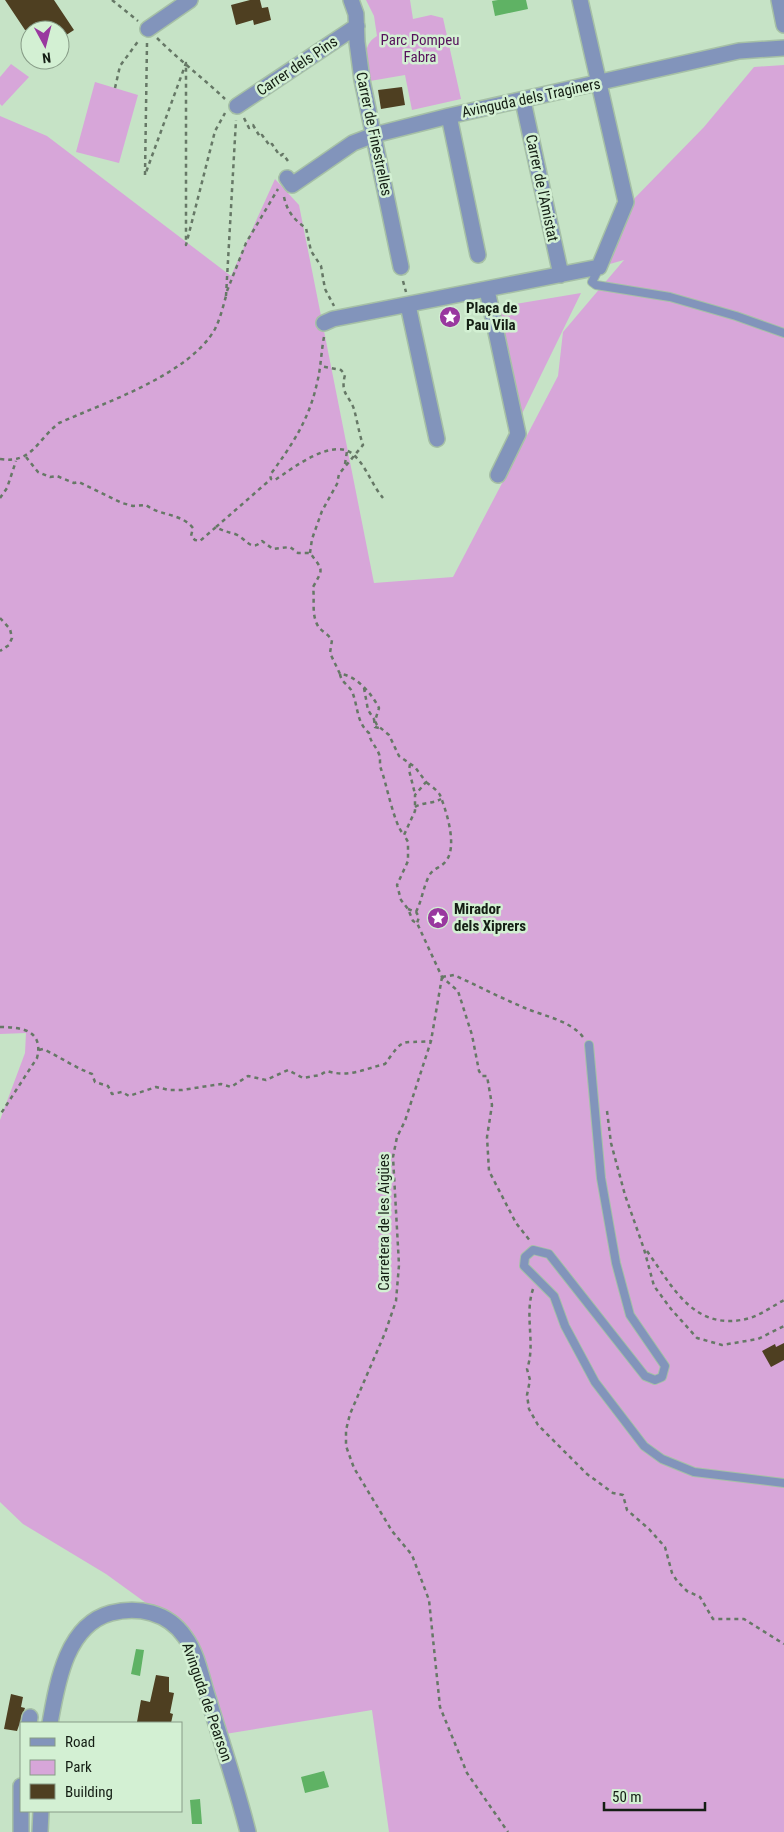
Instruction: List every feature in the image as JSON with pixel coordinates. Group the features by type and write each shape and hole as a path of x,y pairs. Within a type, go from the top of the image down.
{"street":[{"path":"147,29 190,0"},
{"name":"Carrer de Finestrelles","path":"352,0 356,14 362,80 400,267"},
{"path":"329,321 599,267 626,207 600,83 580,0"},
{"path":"780,0 784,25"},
{"name":"Carrer dels Pins","path":"236,108 356,26"},
{"name":"Avinguda dels Traginers","path":"290,181 353,143 374,135 449,116 739,51 784,48"},
{"name":"Carrer de l'Amistat","path":"523,100 561,275"},
{"path":"449,116 478,255"},
{"path":"487,290 518,434 498,474"},
{"path":"408,305 436,438"},
{"name":"Avinguda de Pearson","path":"50,1722 65,1662 79,1634 98,1617 116,1612 138,1610 164,1616 185,1637 198,1667 248,1832"},
{"path":"21,1812 21,1832"},
{"path":"40,1832 41,1812"}],"lane":[{"path":"599,267 592,282 596,285 670,297 736,316 784,333"},
{"path":"589,1045 602,1178 616,1263 630,1315 665,1366 662,1377 655,1380 645,1376 549,1254 533,1250 525,1257 524,1266 554,1296 564,1326 595,1382 644,1446 662,1459 694,1472 784,1483"}],"path":[{"path":"112,0 147,29 178,60 186,63 236,108 249,128 253,125 260,137 262,135 270,146 272,144 280,156 283,154 290,181 286,206 295,221 306,228 311,251 323,273 327,294 335,307 329,321 317,384 301,430 292,446 270,475 271,479"},
{"path":"147,29 145,175 186,63"},
{"path":"115,88 120,66 147,29"},
{"path":"186,63 186,245 215,131 226,112 236,108"},
{"path":"226,296 236,108"},
{"path":"0,459 16,461 26,457 46,434 59,423 153,381 198,351 215,328 246,243 276,190 290,181"},
{"path":"320,366 341,370 345,375 343,390 354,410 363,445 354,454 350,463 345,464"},
{"path":"26,457 38,472 50,477 57,476 74,483 79,482 122,503 133,506 146,505 153,510 181,518 193,528 191,536 194,540 200,541 271,479 275,480 324,452 337,448 354,454 383,498"},
{"path":"347,451 345,464 339,474 337,484 322,511 312,539 310,553 319,565 321,574 319,580 312,587 313,610 319,628 327,633 332,640 330,653 341,678 353,692 362,727 369,733 370,739 379,753 380,768 395,817 399,829 408,842 408,862 403,868 398,885 401,900 408,909 413,921 417,923 442,977 458,991 472,1035 479,1071 482,1076 487,1076 490,1086 492,1104 487,1137 489,1171 516,1223 531,1242 533,1250"},
{"path":"0,498 7,488 16,461"},
{"path":"216,527 242,537 245,542 253,546 258,546 262,541 273,548 290,547 298,552 310,553"},
{"path":"0,618 10,629 12,638 9,645 0,651"},
{"path":"340,674 346,674 363,687 373,698 379,708 375,719"},
{"path":"348,686 351,679"},
{"path":"363,687 368,710 380,728 389,735 398,756 423,775 426,782 439,794 441,804 447,811 451,847 446,861 432,870 424,886 422,901 416,912"},
{"path":"410,764 408,770 417,789"},
{"path":"404,834 415,808 417,789 426,782"},
{"path":"415,808 420,804 431,804 440,799"},
{"path":"408,909 416,912 419,917 417,923"},
{"path":"442,977 454,975 524,1008 560,1022 579,1031 589,1045"},
{"name":"Carretera de les Aigües","path":"442,977 431,1041 405,1121 397,1137 392,1158 398,1265 396,1301 385,1333 350,1414 346,1446 354,1468 392,1531 412,1555 429,1600 440,1706 467,1773 508,1832"},
{"path":"0,1027 19,1027 28,1031 36,1039 39,1050 37,1058 0,1115"},
{"path":"39,1050 43,1049 62,1058 73,1066 92,1074 95,1082 108,1086 112,1094 122,1092 129,1096 156,1087 182,1090 221,1084 231,1087 248,1076 266,1080 288,1070 303,1078 320,1075 327,1071 339,1075 360,1072 384,1064 395,1048 401,1043 431,1041"},
{"path":"606,1107 611,1143 622,1186 644,1248 654,1286 671,1309 696,1338 722,1345 758,1340 784,1326"},
{"path":"644,1248 682,1301 705,1318 729,1322 751,1318 784,1300"},
{"path":"539,1280 535,1285 530,1301 531,1359 527,1369 530,1380 527,1395 529,1409 538,1424 587,1474 613,1493 623,1495 626,1510 649,1529 665,1547 672,1574 677,1581 687,1591 700,1597 713,1619 744,1619 784,1644"}],"green space":[{"name":"Parc Pompeu Fabra","path":"366,0 410,0 413,19 431,15 443,18 461,99 412,110 405,75 370,81 366,56 368,45 377,36 374,16"},
{"path":"11,64 29,77 2,106 0,104 0,77"},
{"path":"784,65 784,1832 389,1832 372,1710 219,1735 198,1667 164,1616 106,1574 23,1524 0,1502 0,1120 25,1053 26,1033 0,1034 0,116 47,136 231,276 275,179 299,205 374,583 453,577 558,376 563,332 624,260 599,267 626,207 704,127 754,67"},
{"path":"95,82 138,95 119,163 76,152"},
{"path":"581,293 519,420 497,307"}],"shaded area":[{"path":"526,0 528,9 495,16 492,1"},
{"path":"136,1649 144,1650 140,1676 131,1674"},
{"path":"324,1771 329,1787 305,1793 301,1777"},
{"path":"200,1799 202,1824 192,1824 190,1800"}],"building":[{"path":"5,0 54,0 67,20 20,20 20,22"},
{"path":"250,0 260,0 262,8 268,7 271,20 254,25 253,20 236,25 231,5"},
{"path":"70,24 74,30 70,33"},
{"path":"402,87 405,105 381,109 378,90"},
{"path":"784,1343 784,1360 771,1367 762,1351 775,1344 776,1347"},
{"path":"156,1675 169,1677 169,1692 174,1693 170,1713 173,1714 171,1722 137,1722 141,1700 150,1702"},
{"path":"11,1694 23,1697 21,1707 25,1708 17,1731 4,1729"}],"place":[{"name":"Plaça de Pau Vila","path":"450,317"},
{"name":"Mirador dels Xiprers","path":"438,918"}]}
